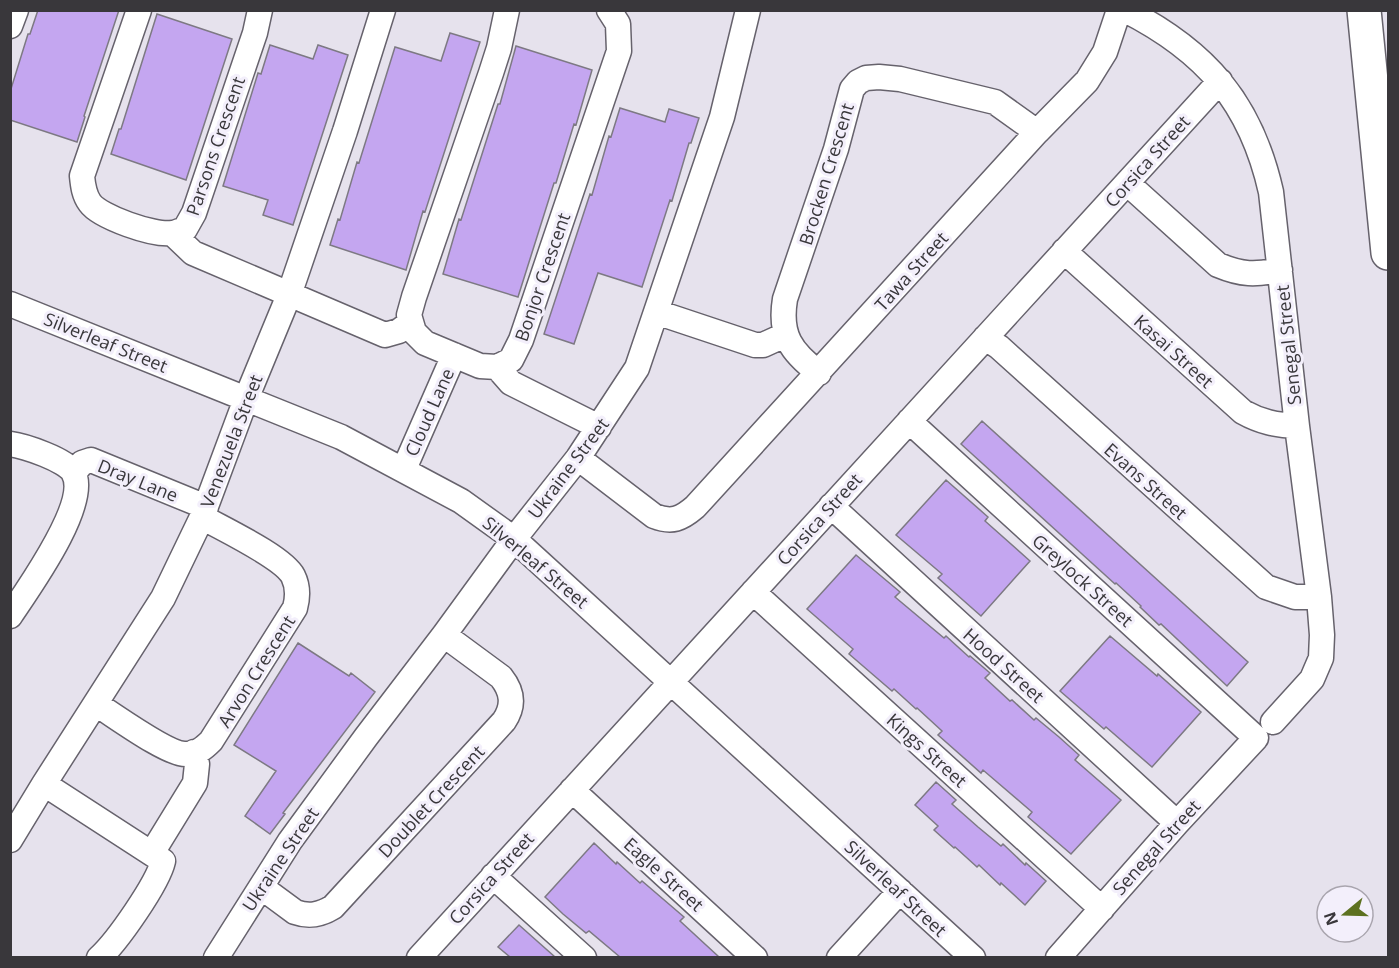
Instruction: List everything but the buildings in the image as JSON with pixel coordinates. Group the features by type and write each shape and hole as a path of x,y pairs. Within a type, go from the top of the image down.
{"main road":[{"path":"1364,10 1389,253"}],"street":[{"path":"10,26 16,10"},
{"name":"Parsons Crescent","path":"139,10 82,176 84,190 90,204 105,215 155,232 172,233 185,229 194,213 255,33 260,10"},
{"name":"Venezuela Street","path":"10,840 163,598 204,512 246,399 289,295 345,131 383,10"},
{"path":"507,10 491,74 409,315 414,332 425,343 480,366 496,367 511,383 599,427"},
{"name":"Bonjor Crescent","path":"496,367 511,360 521,340 619,51 618,24 609,10"},
{"name":"Ukraine Street","path":"216,957 317,803 514,539 578,458 637,368 722,117 748,10"},
{"name":"Tawa Street","path":"578,458 654,516 664,520 681,518 695,507 1037,132 1087,81 1105,52 1119,10"},
{"name":"Senegal Street","path":"1058,957 1177,823 1312,679 1321,658 1319,597 1271,192 1266,168 1247,122 1220,81 1192,52 1172,36 1125,10"},
{"name":"Brocken Crescent","path":"785,335 782,317 785,300 836,149 852,89 858,82 866,78 890,78 994,102 1037,132"},
{"name":"Corsica Street","path":"419,957 1220,81"},
{"path":"1127,183 1218,265 1236,273 1257,274 1280,270"},
{"path":"172,233 193,253 385,335 399,331 411,322"},
{"name":"Kasai Street","path":"1064,251 1243,412 1258,421 1275,425 1297,426"},
{"name":"Silverleaf Street","path":"10,304 341,437 462,501 514,539 973,957"},
{"path":"656,312 755,345 764,345 785,335 798,355 819,373"},
{"name":"Evans Street","path":"985,338 999,347 1266,587 1295,597 1319,597"},
{"name":"Cloud Lane","path":"404,469 454,355"},
{"name":"Greylock Street","path":"909,421 1264,730"},
{"path":"10,444 67,464 74,473 77,488 72,510 56,543 10,616"},
{"name":"Dray Lane","path":"74,473 82,463 91,460 204,512"},
{"name":"Hood Street","path":"831,506 1177,823"},
{"name":"Arvon Crescent","path":"195,752 203,749 211,741 296,608 297,600 297,586 292,574 279,561 204,512"},
{"name":"Kings Street","path":"753,592 1102,909"},
{"name":"Doublet Crescent","path":"261,887 295,912 302,914 317,915 333,907 504,721 511,708 506,684 501,677 444,635"},
{"path":"96,704 170,750 187,754 195,752 197,764 195,783 152,853"},
{"name":"Eagle Street","path":"572,790 756,957"},
{"path":"55,791 99,817 164,861 161,871 112,945 99,957"},
{"path":"493,876 584,957"},
{"path":"839,957 900,891"}]}
